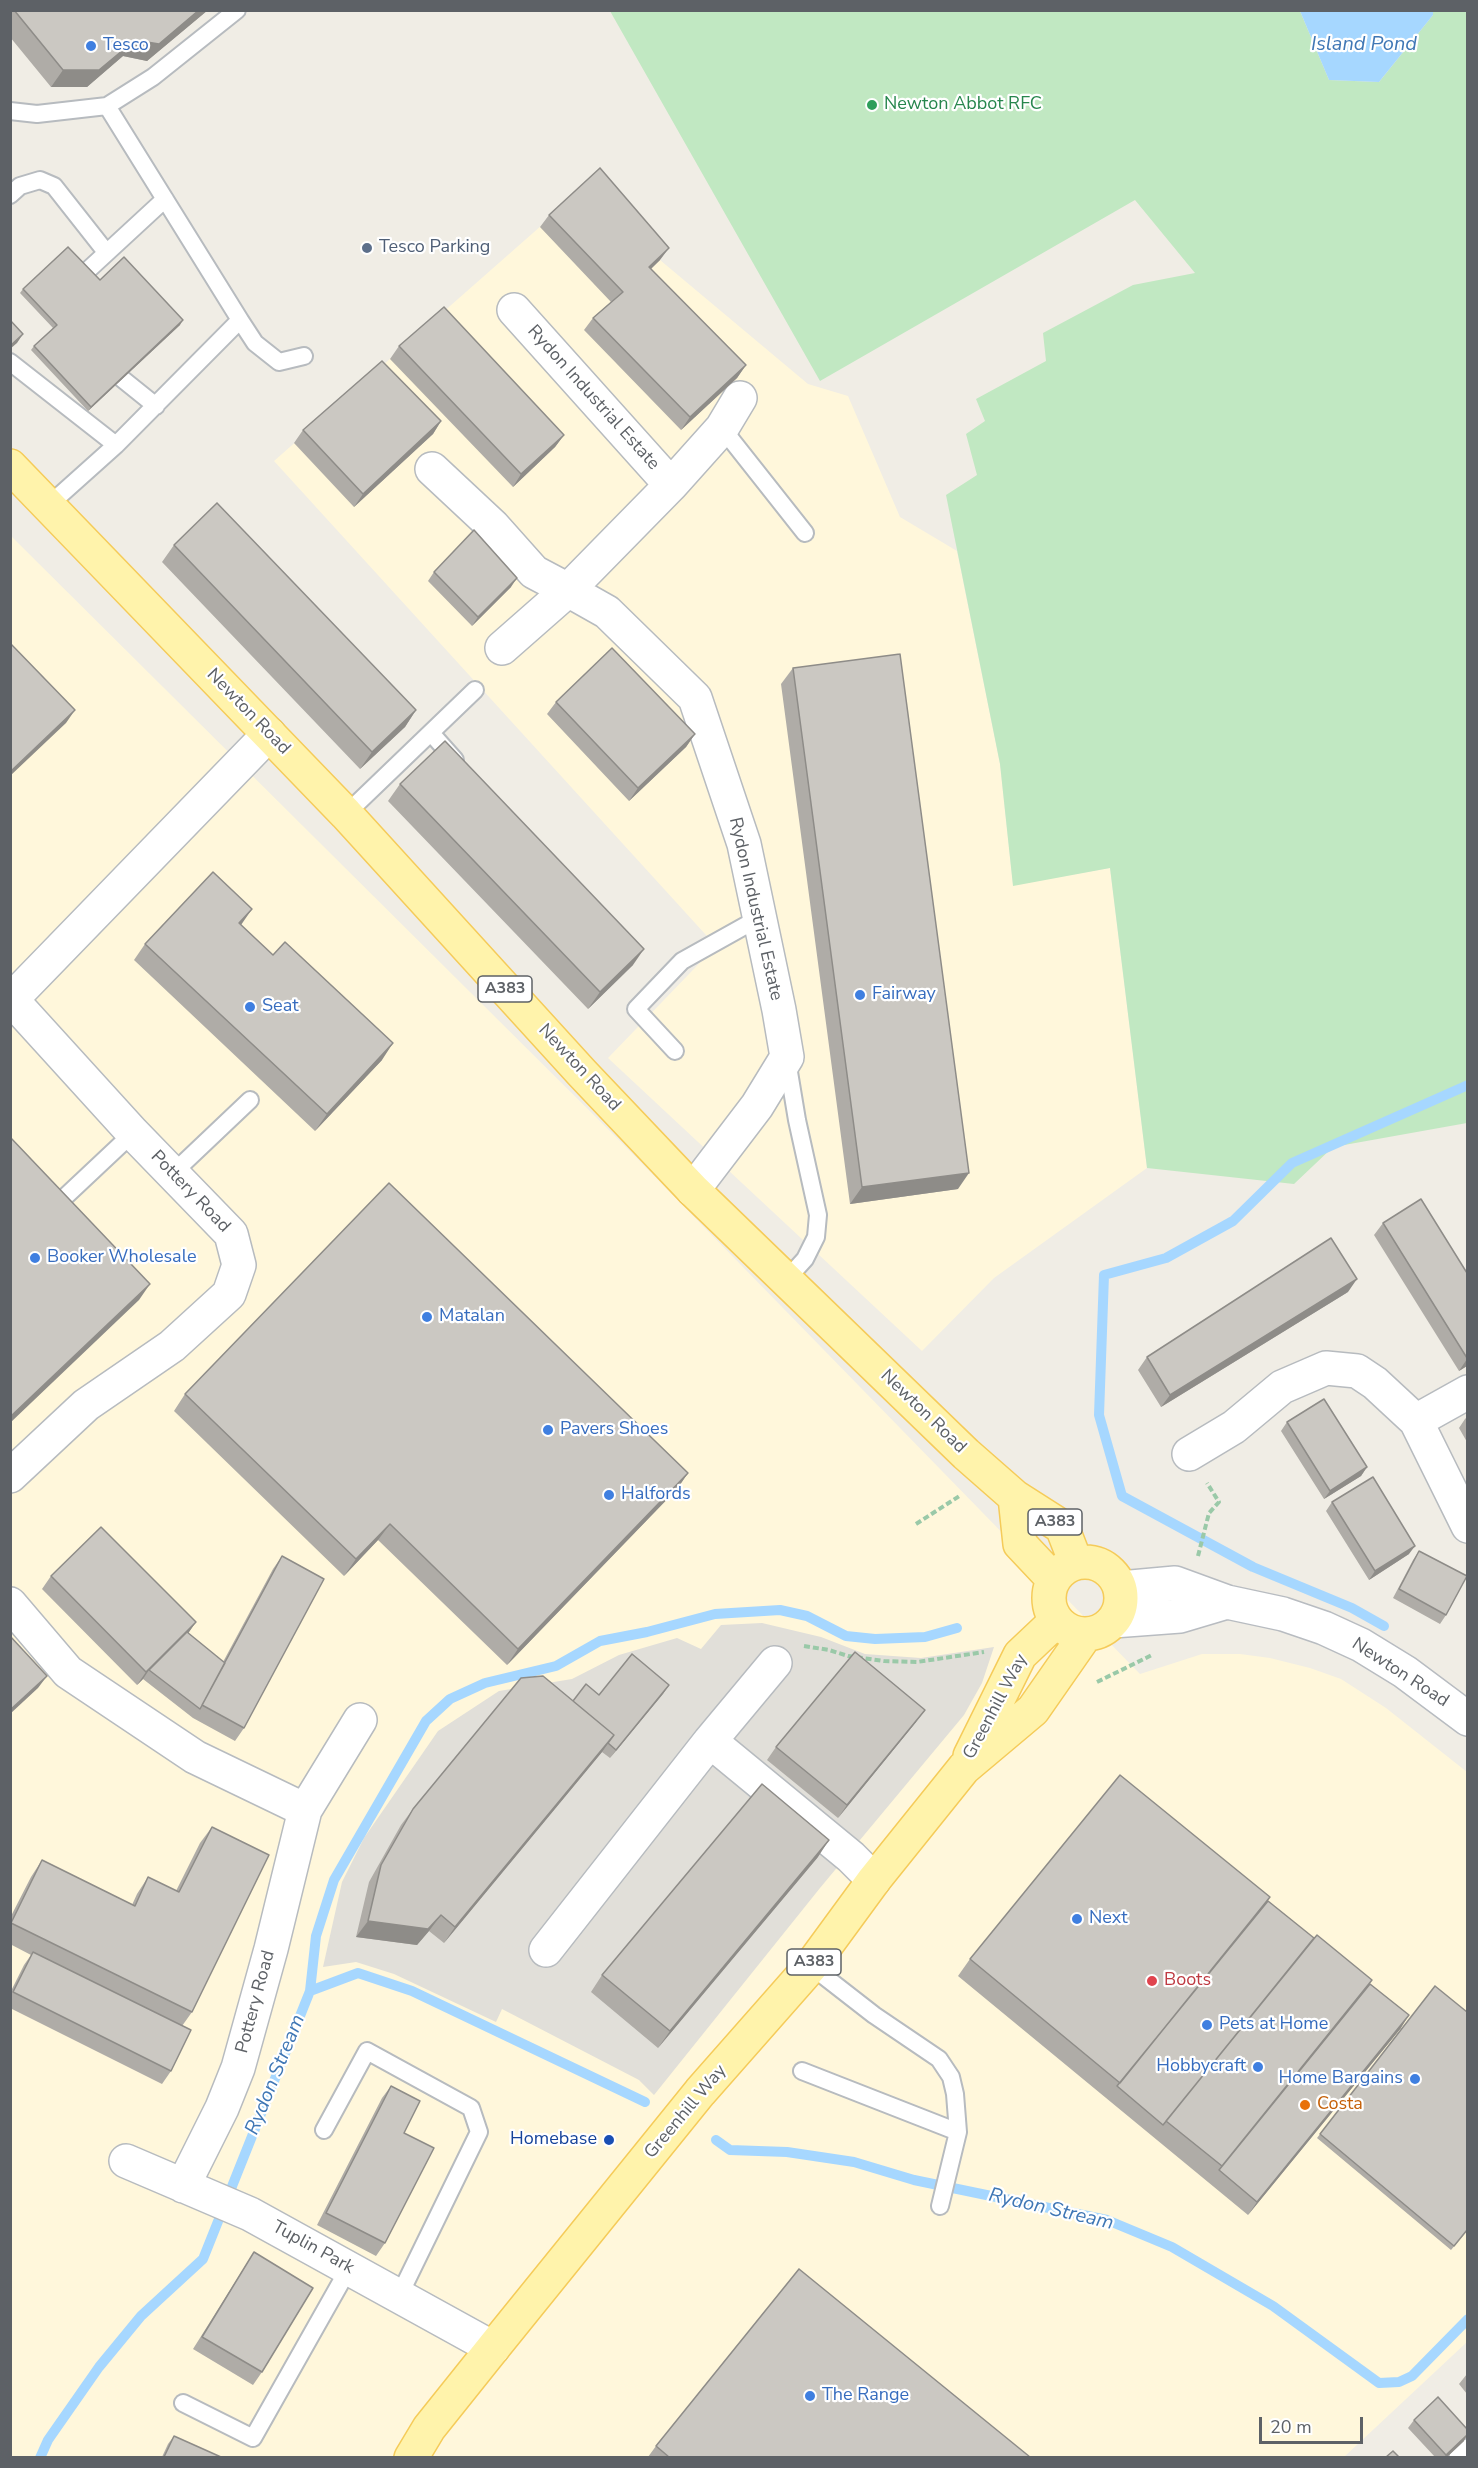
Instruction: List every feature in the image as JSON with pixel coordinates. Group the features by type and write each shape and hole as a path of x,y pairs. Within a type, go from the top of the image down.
{"main road":[{"name":"Newton Road","path":"10,466 346,814 582,1073 693,1190 991,1476 1016,1497 1020,1544 1065,1571"},
{"name":"A383","path":"1065,1571 1098,1564 1115,1578 1120,1588 1119,1611 1100,1628"},
{"path":"1065,1571 1048,1601 1056,1621 1064,1628 1100,1628"},
{"name":"Greenhill Way","path":"964,1768 1020,1655 1056,1621"},
{"name":"Greenhill Way","path":"411,2457 429,2428 700,2092 811,1966 874,1880 964,1768 1034,1710 1100,1628"}],"street":[{"name":"Rydon Industrial Estate","path":"514,310 671,485"},
{"name":"Rydon Industrial Estate","path":"502,648 568,590 671,485 722,428 740,398"},
{"name":"Rydon Industrial Estate","path":"432,469 493,526 534,572 607,612 695,698 744,844 787,1057"},
{"name":"Pottery Road","path":"10,1476 86,1405 172,1346 228,1294 239,1265 231,1233 133,1133 11,1001 269,734"},
{"path":"693,1190 757,1106 787,1057"},
{"path":"1189,1454 1234,1427 1282,1387 1326,1368 1358,1371 1375,1383 1416,1421 1467,1526"},
{"path":"1416,1421 1467,1392"},
{"name":"Newton Road","path":"1120,1588 1175,1583 1227,1602 1283,1614 1323,1628 1361,1645 1405,1672 1467,1719"},
{"name":"Newton Road","path":"1100,1628 1180,1616 1227,1602"},
{"path":"10,1604 69,1672 195,1756 305,1810"},
{"path":"546,1950 710,1741 775,1663"},
{"name":"Pottery Road","path":"183,2186 222,2108 238,2068 271,1949 305,1810 360,1720"},
{"path":"710,1741 851,1857 874,1880"},
{"name":"Tuplin Park","path":"126,2161 250,2214 493,2348"}],"lane":[{"path":"10,111 37,114 106,106 153,77 237,10"},
{"path":"106,106 255,343 279,362 304,356"},
{"path":"10,195 21,186 40,180 54,186 106,252"},
{"path":"59,298 165,199"},
{"path":"50,505 116,445 240,320"},
{"path":"93,353 156,406"},
{"path":"10,362 116,445"},
{"path":"722,428 805,533"},
{"path":"346,814 476,690"},
{"path":"432,733 470,776"},
{"path":"675,1051 636,1009 682,962 759,918"},
{"path":"786,1280 805,1259 816,1236 818,1215 797,1120 787,1057"},
{"path":"172,1174 250,1100"},
{"path":"67,1195 133,1133"},
{"path":"811,1966 874,2015 939,2059 951,2077 955,2094 957,2132 940,2206"},
{"path":"324,2130 367,2051 471,2108 479,2132 400,2295"},
{"path":"802,2071 957,2132"},
{"path":"183,2403 253,2439 349,2268"}],"path":[{"path":"1189,1454 1219,1502 1209,1513 1197,1556"},
{"path":"916,1524 991,1476"},
{"path":"775,1663 801,1646 884,1662 917,1662 992,1652"},
{"path":"1100,1680 1141,1658 1162,1651"}],"shaded area":[{"path":"592,181 660,260 808,384 848,396 900,517 957,551 1000,764 1013,885 1110,868 1147,1168 994,1278 922,1351 608,1058 716,946 274,461"},
{"path":"10,535 623,1144 1140,1674 1202,1654 1240,1654 1270,1658 1310,1668 1341,1679 1386,1708 1467,1772 1467,2342 1344,2457 11,2457"},
{"path":"762,1623 821,1637 865,1654 921,1658 994,1647 982,1683 964,1715 820,1888 654,2095 639,2080 502,2009 496,2022 394,1974 356,1962 323,1967 342,1882 364,1838 438,1731 499,1691 572,1679 619,1655 677,1638 701,1649 721,1625"}],"green space":[{"path":"610,11 1300,11 1329,80 1379,82 1433,15 1433,11 1467,11 1467,1123 1333,1147 1294,1184 1147,1168 1110,868 1013,886 1000,764 946,495 977,475 966,434 985,421 976,399 1046,361 1043,333 1133,285 1195,273 1135,200 820,381"}],"water":[{"name":"Island Pond","path":"1300,11 1433,11 1433,15 1379,82 1329,80"}],"building":[{"name":"Tesco","path":"14,10 199,10 159,44 135,40 99,70 63,70"},
{"path":"600,168 669,248 649,267 746,365 690,417 593,318 623,292 549,215"},
{"path":"68,247 100,280 124,257 183,320 91,407 34,346 57,325 23,289"},
{"path":"444,307 564,435 521,474 399,346"},
{"path":"10,320 23,334 10,346"},
{"path":"382,361 441,421 363,494 303,430"},
{"path":"217,503 416,710 372,752 174,545"},
{"path":"474,530 517,578 478,617 434,572"},
{"path":"10,643 75,710 10,772"},
{"path":"612,648 695,734 638,788 556,702"},
{"path":"900,654 969,1173 862,1187 793,668"},
{"path":"445,741 644,949 600,992 400,784"},
{"path":"213,872 252,909 239,923 273,955 285,942 393,1043 327,1114 145,944"},
{"path":"10,1137 150,1284 10,1417"},
{"path":"389,1183 688,1473 518,1649 390,1524 356,1559 185,1394"},
{"path":"1421,1199 1467,1273 1467,1358 1383,1223"},
{"path":"1331,1238 1357,1279 1170,1395 1147,1357"},
{"path":"1324,1399 1367,1467 1330,1491 1287,1422"},
{"path":"1373,1477 1415,1546 1375,1571 1332,1502"},
{"path":"101,1527 196,1622 146,1672 51,1576"},
{"path":"1419,1551 1467,1576 1446,1615 1399,1589"},
{"path":"282,1556 324,1579 244,1728 202,1705"},
{"path":"187,1632 225,1663 200,1709 149,1670"},
{"path":"10,1636 47,1676 10,1710"},
{"path":"855,1652 925,1710 847,1805 776,1747"},
{"path":"632,1654 669,1685 616,1750 608,1743 614,1735 573,1701 586,1684 599,1695"},
{"path":"543,1676 614,1735 455,1927 441,1915 428,1929 368,1921 381,1865 413,1809 521,1678"},
{"path":"1120,1775 1270,1897 1120,2083 970,1959"},
{"path":"762,1784 829,1840 670,2031 602,1975"},
{"path":"212,1827 269,1855 192,2012 11,1923 42,1860 135,1906 148,1877 179,1892"},
{"name":"Pets at Home","path":"1268,1901 1314,1938 1163,2125 1117,2086"},
{"name":"Hobbycraft","path":"1317,1935 1372,1980 1222,2166 1166,2121"},
{"path":"33,1952 191,2030 171,2071 13,1992"},
{"name":"Costa","path":"1370,1984 1409,2015 1257,2202 1219,2170"},
{"name":"Home Bargains","path":"1435,1986 1467,2012 1467,2230 1454,2246 1320,2134"},
{"path":"391,2086 420,2101 404,2133 434,2148 385,2243 326,2213"},
{"path":"254,2252 313,2288 262,2372 202,2337"},
{"name":"The Range","path":"799,2269 1030,2457 669,2457 656,2446"},
{"path":"1438,2397 1467,2429 1467,2435 1446,2455 1414,2420"},
{"path":"174,2436 221,2457 164,2457"},
{"path":"1393,2451 1399,2457 1386,2457"}],"waterway":[{"path":"1384,1626 1352,1608 1253,1567 1122,1496 1099,1415 1104,1275 1166,1258 1233,1221 1292,1163 1468,1085"},
{"path":"310,1991 316,1936 334,1880 426,1721 450,1699 485,1683 556,1666 600,1641 647,1632 715,1614 780,1610 807,1616 846,1636 875,1639 925,1637 957,1628"},
{"name":"Rydon Stream","path":"40,2458 48,2440 99,2367 141,2316 203,2259 310,1991 358,1973 412,1991 645,2102"},
{"name":"Rydon Stream","path":"716,2140 730,2150 787,2152 854,2162 914,2180 1107,2220 1172,2247 1273,2306 1379,2383 1399,2382 1412,2376 1468,2319"}],"place":[{"name":"Tesco","path":"91,46"},
{"name":"Newton Abbot RFC","path":"872,105"},
{"name":"Tesco Parking","path":"367,248"},
{"name":"Fairway","path":"860,995"},
{"name":"Seat","path":"250,1007"},
{"name":"Booker Wholesale","path":"35,1258"},
{"name":"Matalan","path":"427,1317"},
{"name":"Pavers Shoes","path":"548,1430"},
{"name":"Halfords","path":"609,1495"},
{"name":"Next","path":"1077,1919"},
{"name":"Boots","path":"1152,1981"},
{"name":"Pets at Home","path":"1207,2025"},
{"name":"Hobbycraft","path":"1258,2067"},
{"name":"Home Bargains","path":"1415,2079"},
{"name":"Costa","path":"1305,2105"},
{"name":"Homebase","path":"609,2140"},
{"name":"The Range","path":"810,2396"}]}
